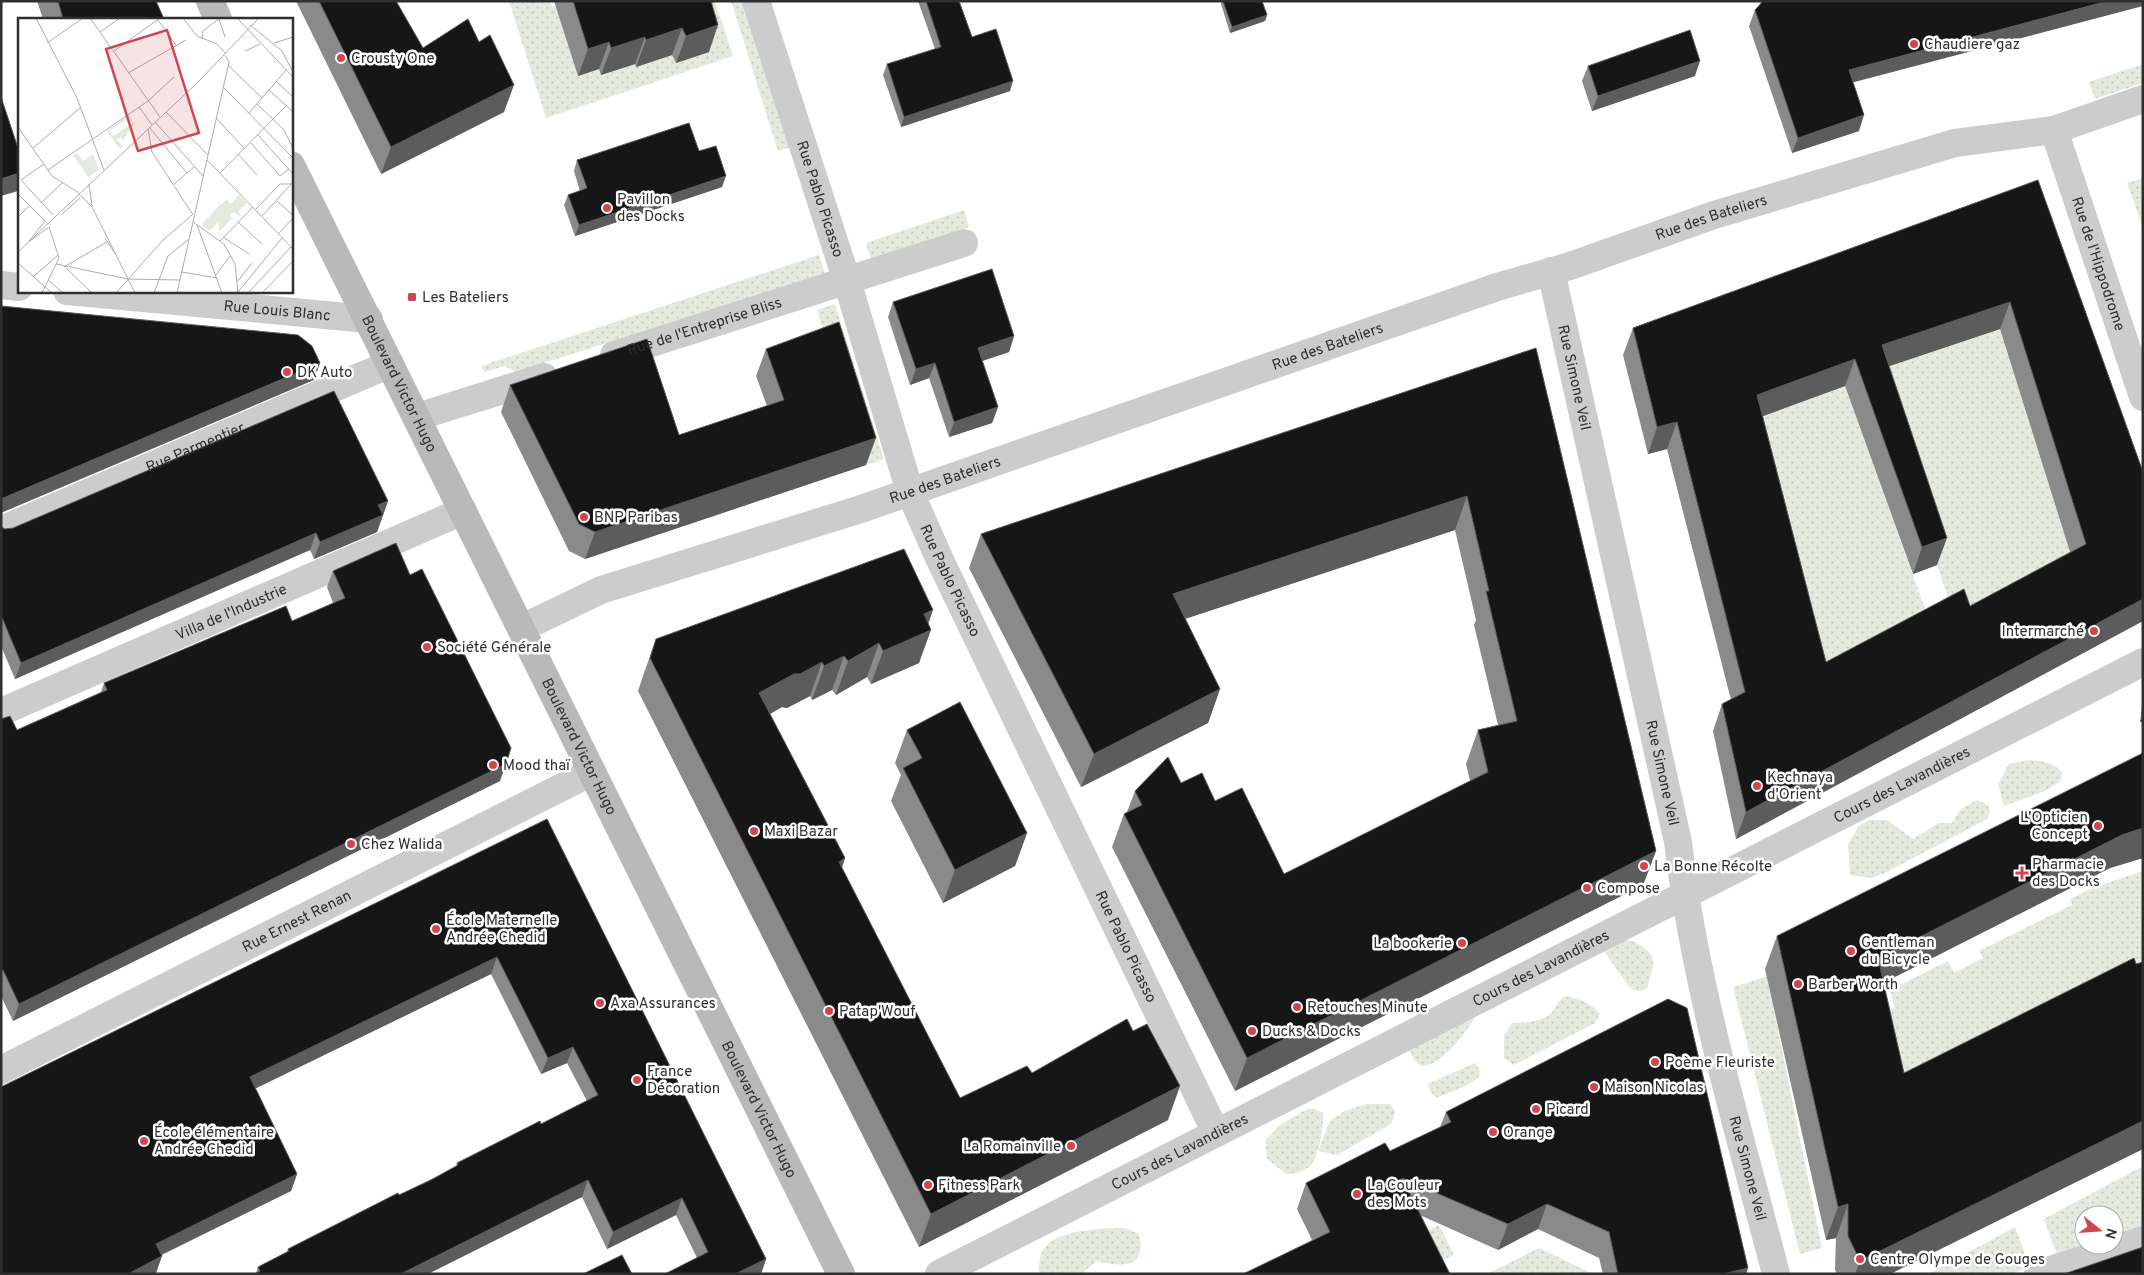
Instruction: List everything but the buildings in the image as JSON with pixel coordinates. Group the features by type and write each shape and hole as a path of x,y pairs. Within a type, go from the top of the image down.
{"main road":[{"path":"210,1 218,18"},
{"name":"Boulevard Victor Hugo","path":"292,167 841,1274"}],"street":[{"name":"Rue Pablo Picasso","path":"756,1 847,281 910,492 939,558 1216,1132"},
{"name":"Rue des Bateliers","path":"522,628 602,590 910,492 1487,290 1570,266 1714,215 1955,143 2054,130 2143,100"},
{"name":"Rue de l'Hippodrome","path":"2054,130 2143,397"},
{"name":"Rue de l'Entreprise Bliss","path":"594,361 964,243"},
{"name":"Rue Simone Veil","path":"1551,271 1678,842 1684,894 1702,986 1776,1274"},
{"path":"1,285 18,287"},
{"name":"Rue Louis Blanc","path":"79,292 369,319"},
{"name":"Rue Parmentier","path":"1,530 390,364"},
{"path":"417,417 566,370"},
{"name":"Villa de l'Industrie","path":"1,712 462,511"},
{"name":"Cours des Lavandières","path":"939,1274 2143,662"},
{"name":"Rue Ernest Renan","path":"1,1070 592,772"},
{"path":"2038,1274 2143,1240"}],"shaded area":[{"path":"509,1 550,1 552,6 556,6 578,75 599,69 602,75 635,64 637,67 672,55 676,63 693,1 715,1 733,56 546,118"},
{"path":"731,1 745,1 791,147 778,151"},
{"path":"2143,64 2143,83 2095,99 2089,82"},
{"path":"2143,178 2143,228 2127,183"},
{"path":"964,210 969,227 871,260 866,243"},
{"path":"819,255 825,273 516,372 504,366 485,372 481,366"},
{"path":"835,304 884,459 866,465 817,310"},
{"path":"2000,329 2076,571 1960,633 1872,372"},
{"path":"1845,386 1932,628 1816,689 1747,422"},
{"path":"2030,760 2055,766 2062,772 2061,781 2045,791 2004,806 1998,784 2009,764"},
{"path":"1977,800 1988,805 1990,811 1987,819 1885,873 1872,878 1850,875 1848,844 1859,826 1869,820 1887,820 1913,839 1939,823 1952,823 1961,809"},
{"path":"2143,871 2143,973 1908,1090 1889,1010 1895,1009 1890,990 1948,961 1954,973 1983,958 1979,951 2072,905 2070,899 2095,887"},
{"path":"1624,938 1643,947 1652,956 1653,962 1650,977 1647,988 1643,990 1637,991 1630,988 1603,950"},
{"path":"1767,976 1822,1248 1800,1254 1733,987"},
{"path":"1565,996 1585,1002 1597,1010 1600,1014 1595,1023 1514,1065 1504,1058 1504,1035 1512,1023 1534,1021 1548,1016"},
{"path":"1477,1012 1462,1036 1438,1060 1423,1066 1417,1063 1407,1044"},
{"path":"1475,1063 1480,1070 1479,1077 1469,1084 1436,1098 1430,1091 1428,1084"},
{"path":"1366,1104 1391,1104 1395,1112 1391,1124 1337,1155 1318,1151 1330,1121 1345,1111"},
{"path":"1307,1109 1315,1109 1323,1113 1322,1133 1316,1157 1313,1163 1304,1170 1286,1174 1267,1159 1265,1141 1280,1125"},
{"path":"2143,1166 2143,1232 2124,1239 2124,1205 2074,1205 2074,1252 2060,1263 2044,1219"},
{"path":"1439,1225 1454,1255 1425,1268 1414,1237"},
{"path":"2015,1227 2030,1267 2012,1274 1928,1274"},
{"path":"1125,1228 1139,1234 1140,1246 1136,1260 1123,1265 1096,1261 1082,1274 1040,1274 1038,1268 1040,1259 1044,1249 1050,1242 1070,1233"},
{"path":"1539,1248 1591,1274 1487,1274"}],"place":[{"name":"Chaudiere gaz","path":"1914,44"},
{"name":"Crousty One","path":"341,58"},
{"name":"Pavillon des Docks","path":"607,208"},
{"name":"Les Bateliers","path":"412,297"},
{"name":"DK Auto","path":"287,372"},
{"name":"BNP Paribas","path":"584,517"},
{"name":"Intermarché","path":"2094,631"},
{"name":"Société Générale","path":"427,647"},
{"name":"Mood thaï","path":"493,765"},
{"name":"Kechnaya d'Orient","path":"1757,786"},
{"name":"L'Opticien Concept","path":"2098,826"},
{"name":"Maxi Bazar","path":"754,831"},
{"name":"Chez Walida","path":"351,844"},
{"name":"La Bonne Récolte","path":"1644,866"},
{"name":"Pharmacie des Docks","path":"2022,873"},
{"name":"Compose","path":"1587,888"},
{"name":"École Maternelle Andrée Chedid","path":"436,929"},
{"name":"La bookerie","path":"1462,943"},
{"name":"Gentleman du Bicycle","path":"1851,951"},
{"name":"Barber Worth","path":"1798,984"},
{"name":"Axa Assurances","path":"600,1003"},
{"name":"Retouches Minute","path":"1297,1007"},
{"name":"Patap'Wouf","path":"829,1011"},
{"name":"Ducks & Docks","path":"1252,1031"},
{"name":"Poème Fleuriste","path":"1655,1062"},
{"name":"France Décoration","path":"637,1080"},
{"name":"Maison Nicolas","path":"1594,1087"},
{"name":"Picard","path":"1536,1109"},
{"name":"Orange","path":"1493,1132"},
{"name":"École élémentaire Andrée Chedid","path":"144,1141"},
{"name":"La Romainville","path":"1071,1146"},
{"name":"Fitness Park","path":"928,1185"},
{"name":"La Couleur des Mots","path":"1357,1194"},
{"name":"Centre Olympe de Gouges","path":"1860,1259"}]}
